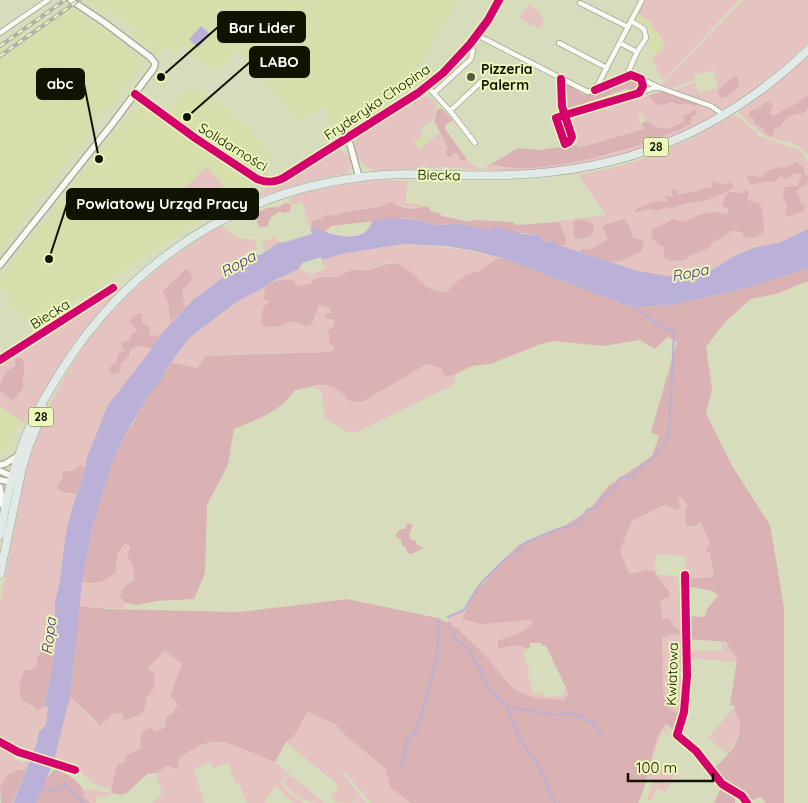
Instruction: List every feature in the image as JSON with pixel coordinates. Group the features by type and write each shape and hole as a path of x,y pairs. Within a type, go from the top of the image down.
{"main road":[{"name":"Biecka","path":"15,479 19,455 45,396 92,326 125,290 151,267 199,232 233,214 280,195 306,187 359,177 406,174 502,176 561,172 597,166 638,154 672,141 724,115 774,81 808,50"},
{"name":"Biecka","path":"15,479 47,402 70,358"},
{"name":"28","path":"0,535 15,479"},
{"name":"28","path":"0,574 15,479"}],"street":[{"path":"0,32 48,0"},
{"path":"0,265 154,68 154,63 150,57 72,0"},
{"name":"Fryderyka Chopina","path":"271,182 285,177 427,86 444,73 469,46 499,0"},
{"path":"595,90 642,0"},
{"path":"580,3 628,28"},
{"path":"626,77 637,52 646,38 644,29 631,21"},
{"path":"477,35 588,92 633,76 711,106 724,115"},
{"path":"559,43 607,68"},
{"path":"620,43 637,52"},
{"path":"434,93 471,59 473,50 469,46"},
{"path":"561,79 562,106 565,116 572,137 565,144 556,118 565,116 653,88 663,89"},
{"path":"639,93 643,86 641,79"},
{"path":"450,111 482,80"},
{"path":"427,86 475,143"},
{"name":"Solidarności","path":"135,94 195,138 246,172 261,181 271,182"},
{"name":"Fryderyka Chopina","path":"348,137 359,177"},
{"name":"Biecka","path":"0,360 113,288"},
{"path":"0,465 19,455"},
{"path":"0,471 15,479"},
{"path":"0,480 15,479"},
{"path":"0,486 4,515"},
{"name":"Kwiatowa","path":"684,575 687,676 684,712 677,735 696,751 722,784 742,796 747,803"},
{"path":"0,742 18,752 75,770"}],"shaded area":[{"path":"85,0 458,0 402,92 338,130 322,107 300,122 238,49 215,73 182,44 175,53 166,46 158,56 132,35 135,31 134,29 111,12 104,14"},
{"path":"644,0 739,0 668,76 662,79 653,57 666,46 661,40 663,37 651,27 653,24 637,13"},
{"path":"743,0 808,0 808,43 765,82 739,102 719,109 673,91 695,82 699,93 718,88 714,70 694,75 695,80 669,89 660,86","holes":["728,83 739,86 726,97 720,87"]},
{"path":"67,4 144,61 105,112 102,110 87,129 90,133 0,250 0,52"},
{"path":"529,4 541,14 544,22 541,27 532,26 519,17"},
{"path":"637,13 654,24 663,37 666,46 656,54 648,47 654,41 645,33 648,28 634,19"},
{"path":"201,26 210,34 198,48 189,39"},
{"path":"808,57 808,155 795,144 766,136 751,125 739,112"},
{"path":"734,76 738,78 739,87 726,97 721,98 717,91"},
{"path":"631,77 640,83 640,89 635,93 626,89 578,106 573,111 569,112 566,110 563,86 565,82 584,95"},
{"path":"187,87 192,91 196,87 203,93 205,91 254,132 252,134 254,137 274,154 262,170 248,168 168,112"},
{"path":"663,91 700,104 696,106 688,104 679,105 671,102 663,105 656,104 650,98 650,95"},
{"path":"650,95 650,98 663,105 671,102 692,106 700,104 713,109 715,115 704,122 661,141 611,158 585,164 533,170 481,169 491,164 502,168 549,166 619,152 687,126 691,113 674,127 662,129 649,123 642,113 639,113 639,123 642,123 644,129 578,148 570,119"},
{"path":"424,96 431,98 437,104 433,120 420,129 423,135 414,141 419,149 440,133 449,148 458,154 460,160 465,160 466,158 470,163 479,168 477,170 449,167 426,168 425,165 418,169 377,171 362,163 355,148 357,137"},
{"path":"806,96 808,97 808,107 805,112 788,117 781,126 775,128 773,135 770,136 764,132 764,129 755,124 754,119 749,116 750,111 761,107 766,102 771,103 773,106 770,113 773,116 779,114 782,110 796,104"},
{"path":"139,103 187,140 248,181 250,185 249,190 36,327 7,303 13,296 0,287 0,278"},
{"path":"441,108 453,120 445,125 445,129 466,158 465,161 460,160 458,154 454,153 450,157 446,154 448,148 434,121 437,109"},
{"path":"693,109 696,110 696,115 691,117 691,124 672,133 621,151 563,164 535,168 511,168 491,164 518,148 539,150 577,145 578,148 644,129 642,123 647,121 657,127 670,128 684,121 683,116 691,113"},
{"path":"732,115 741,118 759,136 800,150 808,162 808,229 779,243 757,247 736,255 704,274 689,277 667,276 638,271 607,262 621,261 642,251 632,237 631,229 602,227 608,239 592,249 581,249 581,253 560,246 566,244 566,238 558,221 606,215 581,179 580,174 620,166 659,153","holes":["579,219 592,223 592,234 587,238 578,239 572,231"]},
{"path":"423,135 430,142 419,150 413,141"},
{"path":"337,150 349,156 350,166 345,174 317,179 255,196 265,188 284,184 318,160"},
{"path":"796,162 804,167 804,173 808,177 807,185 800,187 796,192 799,195 800,202 805,205 803,211 787,217 785,211 788,205 783,198 785,187 798,186 802,175 794,173 786,179 780,176 776,181 762,182 755,185 752,185 747,178 753,175 760,178 768,171 780,167 786,168"},
{"path":"206,167 223,185 187,221 169,203"},
{"path":"373,180 407,181 406,203 422,205 405,208 400,204 385,205 350,213 343,212 335,216 312,221 312,227 310,228 302,202 290,205 289,197 315,190"},
{"path":"713,181 723,185 729,182 734,186 723,194 704,201 674,208 667,207 655,211 648,209 634,213 637,208 655,201 666,203 668,200 664,197 667,195 672,197 671,191 673,189 677,190 677,195 694,193 700,189 712,187"},
{"path":"746,190 749,192 747,200 760,204 763,213 764,232 760,235 747,238 744,237 743,233 732,231 713,242 710,247 690,255 685,260 669,261 664,257 664,247 651,237 652,230 673,219 684,222 706,213 718,212 727,215 729,209 722,204 725,196 729,192 743,193"},
{"path":"390,202 408,209 429,207 430,211 439,213 442,216 470,222 473,220 513,222 515,225 559,222 566,238 566,244 560,246 553,241 545,242 540,235 457,224 434,225 424,221 400,218 331,226 325,232 312,227 312,221 322,219 326,215 335,216"},
{"path":"285,203 290,204 291,210 282,213 280,211 271,217 267,227 260,227 257,222 258,218 255,218 253,215 267,208 279,207"},
{"path":"395,218 424,221 434,225 457,224 491,230 495,227 522,234 540,235 545,242 553,241 561,246 638,271 667,276 689,277 705,274 736,255 757,247 779,243 808,229 808,268 746,288 699,299 671,305 631,307 502,258 445,246 405,244 342,254 322,260 321,257 302,263 299,269 269,283 238,301 189,338 169,365 162,379 147,397 123,439 111,466 92,529 82,582 70,697 54,761 36,803 13,803 36,745 39,732 46,725 48,708 45,706 55,651 55,601 59,586 66,533 86,467 86,460 108,405 162,333 194,299 247,262 253,255 260,255 280,242 312,234 310,228 312,227 337,235 354,236 362,234 368,229 372,221"},
{"path":"579,219 592,223 594,227 592,235 581,239 574,237 573,222"},
{"path":"624,219 631,229 632,237 644,241 642,251 621,261 607,262 581,253 581,249 592,249 608,239 602,226"},
{"path":"221,225 236,237 255,239 257,250 244,253 246,259 252,258 194,299 162,333 108,405 86,460 86,467 81,465 74,471 63,471 60,481 69,494 77,495 66,534 59,586 55,601 55,651 41,651 37,659 37,666 24,676 20,683 21,700 37,711 45,706 48,708 46,726 39,732 33,754 28,753 28,750 15,748 0,739 0,603 26,469 38,431 67,373 86,343 102,323 119,304 158,269 178,253"},
{"path":"274,237 280,242 264,251 262,243"},
{"path":"405,244 454,248 502,258 497,259 477,272 467,274 447,292 431,289 408,270 394,264 384,264 365,271 354,270 338,277 318,277 311,284 298,286 293,280 276,281 299,269 311,274 325,269 322,260 342,254"},
{"path":"502,258 631,307 671,305 699,299 746,288 808,268 808,282 779,293 751,299 725,322 706,347 712,389 706,413 731,464 770,525 784,607 784,803 766,803 761,797 752,800 745,795 743,796 711,770 731,750 740,731 735,706 730,705 737,659 726,642 688,639 687,616 705,617 707,609 718,596 713,591 686,586 686,579 714,577 710,552 705,551 710,543 700,522 695,526 686,526 685,509 688,506 681,497 678,498 680,505 677,510 664,505 632,521 620,550 629,574 647,570 655,571 670,594 668,598 664,598 660,603 663,620 667,618 673,622 673,627 681,630 681,633 662,638 663,690 671,710 682,714 677,730 675,731 666,724 660,733 638,803 411,803 390,787 386,769 346,736 335,724 308,712 294,736 286,742 275,762 225,743 212,742 180,757 176,769 167,765 157,773 147,774 127,793 121,795 112,793 111,790 117,765 126,761 125,756 142,747 140,744 141,734 150,727 155,731 162,729 166,725 165,718 173,712 178,704 170,696 182,664 165,651 147,669 155,674 154,688 146,699 145,708 140,715 124,721 123,714 112,714 99,726 70,697 79,606 108,609 240,612 347,599 438,618 457,628 483,653 511,686 518,691 538,698 564,700 569,694 546,646 542,646 541,643 530,643 530,648 527,649 519,645 498,648 498,640 513,636 525,629 533,623 530,620 481,624 462,619 474,593 518,545 566,525 590,509 608,486 652,456 659,436 651,432 677,342 668,337 655,349 640,340 603,346 553,341 490,364 472,366 453,375 445,376 441,368 427,364 362,402 349,401 337,389 331,386 319,385 295,390 276,409 234,429 228,465 207,505 205,573 194,599 157,601 138,605 125,603 120,596 123,588 134,580 134,576 133,567 127,556 130,548 125,543 117,555 116,572 100,582 82,582 92,529 111,466 123,439 147,397 162,379 170,364 174,363 197,368 206,356 331,352 335,346 330,344 328,331 335,321 325,317 326,313 331,313 329,308 319,305 312,324 306,326 292,321 276,327 260,324 263,307 268,301 263,299 268,284 274,281 293,280 298,286 311,284 316,278 320,277 335,277 351,270 368,270 397,264 408,270 427,287 439,292 447,292 467,274 477,272 497,259"},
{"path":"187,269 192,276 191,281 182,291 185,308 171,322 168,304 163,293"},
{"path":"265,287 267,305 263,307 260,323 264,325 276,327 292,321 306,326 314,320 318,305 329,308 331,313 325,317 335,321 334,344 331,352 207,356 197,368 174,363 170,364 189,338 238,301"},
{"path":"120,288 74,342 24,423 0,406 0,365"},
{"path":"138,313 142,314 142,323 149,327 151,336 159,336 152,348 138,346 130,350 129,356 120,364 121,369 119,373 113,374 108,369 117,361 119,353 125,351 121,344 124,341 129,341 133,333 137,333 136,328 129,322"},
{"path":"16,358 21,358 24,363 23,386 21,391 12,400 0,391 0,387 6,373 16,366"},
{"path":"427,364 441,368 453,375 457,373 453,385 355,433 347,432 325,418 321,391 314,387 331,386 342,392 349,401 362,402"},
{"path":"0,407 19,420 8,447 0,453"},
{"path":"81,465 86,467 77,495 60,491 57,487 62,478 63,471 74,471 75,468"},
{"path":"682,497 689,506 696,525 699,522 710,543 706,551 710,551 714,577 686,579 685,556 656,554 655,571 647,570 629,574 620,550 632,521 664,505 677,510 678,498"},
{"path":"408,523 413,525 409,536 411,540 415,540 418,545 424,548 411,554 402,546 401,540 396,537 399,530 405,529"},
{"path":"125,543 131,555 134,580 120,596 125,603 125,609 79,606 82,582 100,581 116,572 117,555"},
{"path":"656,575 683,577 684,671 680,672 685,693 680,713 671,711 663,690 662,638 672,634 673,627 663,620 660,603 664,598 666,586"},
{"path":"458,612 465,612 462,618 481,624 530,620 533,623 525,629 513,636 498,640 506,648 521,645 526,648 523,654 530,673 527,674 534,694 538,692 545,694 547,697 564,695 564,689 566,688 569,694 564,700 540,698 521,693 506,680 473,643 446,622"},
{"path":"722,642 728,644 737,662 687,658 687,650 722,651"},
{"path":"41,651 55,651 45,706 37,711 21,700 19,685 24,671 27,669 30,671 37,666 37,659"},
{"path":"165,651 182,664 170,696 178,704 173,712 165,717 166,725 162,729 155,731 149,727 143,747 131,752 126,761 117,765 111,790 92,783 73,763 69,765 54,761 70,697 99,726 111,714 120,713 130,720 142,711 153,684 155,674 147,669"},
{"path":"735,706 740,728 738,736 728,754 708,738"},
{"path":"308,712 335,724 346,736 386,769 390,787 411,803 371,803 344,771 342,772 366,803 336,802 331,797 339,786 286,742 299,729"},
{"path":"664,726 672,735 662,730 651,763 676,771 666,793 657,788 651,800 648,800 653,783 647,779 649,762 661,729"},
{"path":"214,741 238,747 275,762 324,803 311,802 292,792 284,782 285,779 291,776 289,776 284,777 280,782 291,795 304,803 294,803 275,786 264,803 247,803 239,783 236,784 241,800 228,763 213,768 211,762 194,769 204,803 152,803 162,793 156,773 167,765 178,766 180,757"},
{"path":"0,745 13,752 14,759 23,763 27,759 30,760 26,770 17,770 8,774 0,787"},
{"path":"55,769 68,775 80,784 84,793 83,796 91,803 36,803 45,780"},
{"path":"17,770 26,770 12,803 1,803 0,787 8,774"},
{"path":"722,786 735,794 735,803 714,803"},
{"path":"83,789 112,793 106,797 97,796 96,803 91,803 83,795"}],"waterway":[{"path":"448,617 464,610 480,584 506,558 518,551 527,542 555,530 579,523 587,510 597,507 601,498 613,490 620,478 633,476 638,469 651,459 660,450 669,436 674,332 653,321 635,308"},
{"path":"401,768 407,740 417,730 437,659 439,631 436,622 439,621"},
{"path":"449,623 454,638 469,649 485,683 507,707 521,742 538,765 555,803"},
{"path":"508,707 556,715 569,713 592,722 602,735"},
{"path":"41,787 52,791 66,784 83,803"}],"railway":[{"path":"0,46 65,0"},
{"path":"0,56 79,0"}],"cycle path":[{"path":"135,94 195,138 257,179 268,182 274,181 285,177 418,93 443,73 470,44 488,20 499,0"},
{"path":"561,79 562,106 564,114 566,118 570,129 572,137 565,144 556,118 565,115 639,93 643,86 641,79 631,75 595,90"},
{"path":"0,360 113,288"},
{"path":"685,575 687,676 684,712 677,735 696,751 722,784 742,796 747,803"},
{"path":"0,742 18,752 75,770"}],"place":[{"name":"Bar Lider","path":"161,77"},
{"name":"Pizzeria Palerm","path":"471,77"},
{"name":"LABO","path":"187,117"},
{"name":"abc","path":"99,159"},
{"name":"Powiatowy Urząd Pracy","path":"49,259"}],"water label":[{"name":"Ropa","path":"238,264"},
{"name":"Ropa","path":"690,273"},
{"name":"Ropa","path":"49,636"}]}
